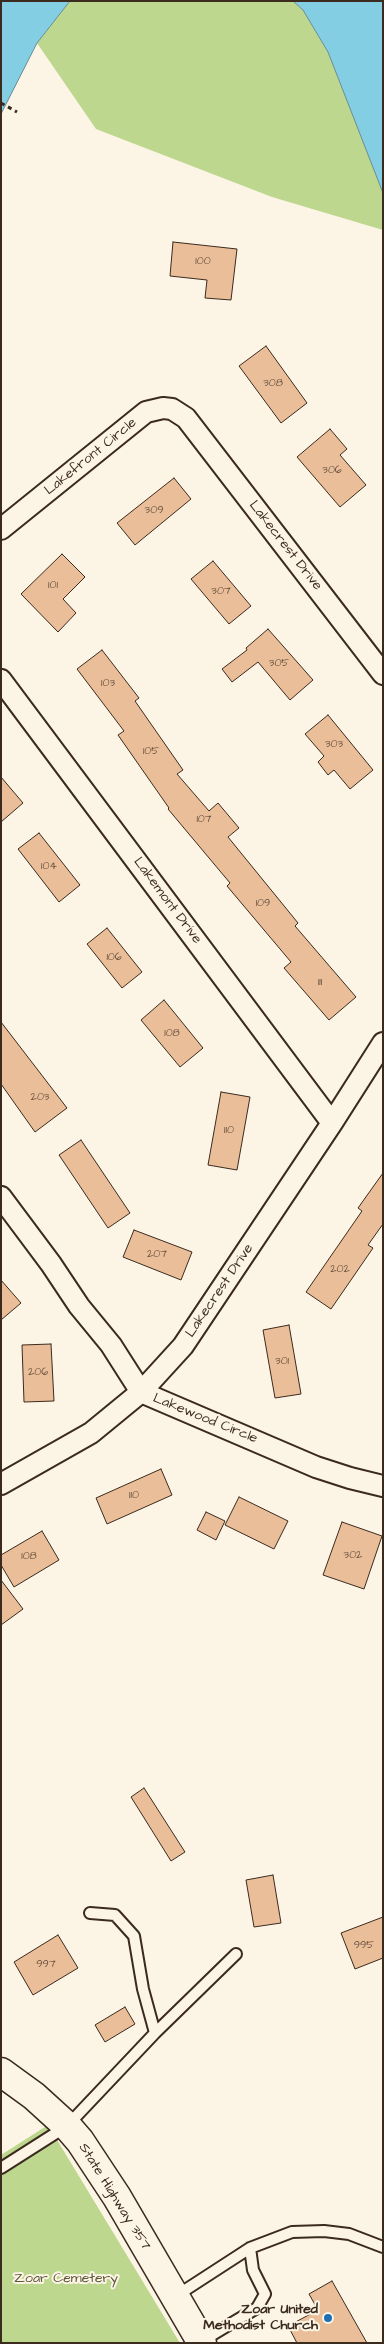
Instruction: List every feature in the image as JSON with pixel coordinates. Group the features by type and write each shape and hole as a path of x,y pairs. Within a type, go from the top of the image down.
{"main road":[{"name":"State Highway 357","path":"1,2072 34,2096 67,2126 103,2175 201,2342"}],"street":[{"name":"Lakefront Circle","path":"1,529 146,412 163,408 172,409 186,418"},
{"name":"Lakecrest Drive","path":"186,418 383,674"},
{"name":"Lakemont Drive","path":"1,680 332,1123"},
{"name":"Lakecrest Drive","path":"1,1484 91,1432 141,1392 183,1346 332,1123 383,1043"},
{"name":"Lakewood Circle","path":"1,1198 51,1264 79,1306 112,1345 141,1392 316,1466 350,1478 383,1486"}],"lane":[{"path":"90,1913 114,1915 134,1936 143,1989 155,2033"},
{"path":"1,2168 67,2126 155,2033 236,1954"},
{"path":"175,2297 250,2248 292,2232 324,2231 349,2234 383,2247"},
{"path":"201,2342 257,2308 265,2294 253,2270 250,2248"}],"path":[{"path":"1,103 17,112"}],"green space":[{"path":"70,1 293,1 303,10 328,52 383,193 383,230 272,197 96,129 37,43"},
{"name":"Zoar Cemetery","path":"48,2125 180,2343 1,2343 1,2155"}],"water":[{"path":"1,1 70,1 37,43 1,114"},
{"path":"293,1 383,1 383,193 328,52 303,10"}],"building":[{"path":"173,242 237,249 231,300 205,298 207,280 170,276"},
{"path":"266,346 307,403 281,423 239,366"},
{"path":"330,429 347,449 340,455 366,485 340,507 297,457"},
{"path":"174,478 191,499 135,545 117,523"},
{"path":"62,554 85,577 63,599 76,613 58,632 21,594"},
{"path":"213,561 251,606 229,624 191,579"},
{"path":"268,629 313,680 290,700 258,662 232,682 222,669 247,650 246,648"},
{"path":"102,650 139,698 135,701 183,770 177,774 209,811 218,803 239,828 228,837 298,923 295,926 356,997 329,1020 284,968 291,962 227,886 230,883 168,809 118,735 124,731 77,669"},
{"path":"328,715 373,770 350,789 334,770 328,775 318,762 324,756 305,734"},
{"path":"1,777 23,803 1,822"},
{"path":"39,833 80,885 59,902 18,849"},
{"path":"107,928 142,972 122,988 87,944"},
{"path":"164,1000 203,1048 180,1067 141,1020"},
{"path":"1,1022 67,1108 35,1132 1,1084"},
{"path":"221,1092 250,1097 237,1170 208,1165"},
{"path":"81,1140 130,1213 108,1228 59,1155"},
{"path":"383,1173 383,1224 368,1245 373,1248 331,1309 306,1292 362,1211 358,1208"},
{"path":"134,1230 192,1252 181,1280 123,1257"},
{"path":"1,1280 21,1303 1,1320"},
{"path":"289,1325 301,1394 275,1398 263,1330"},
{"path":"51,1344 54,1401 24,1402 22,1345"},
{"path":"161,1469 172,1495 107,1524 96,1498"},
{"path":"239,1497 288,1521 274,1549 225,1525"},
{"path":"206,1512 225,1521 216,1540 197,1530"},
{"path":"342,1522 382,1536 364,1589 323,1575"},
{"path":"42,1531 59,1560 14,1587 1,1565 1,1555"},
{"path":"1,1580 23,1609 1,1625"},
{"path":"144,1788 185,1852 171,1861 131,1797"},
{"path":"273,1875 281,1923 254,1927 246,1880"},
{"path":"383,1917 383,1958 355,1969 341,1933"},
{"path":"58,1935 78,1968 33,1995 14,1962"},
{"path":"125,2007 135,2024 105,2042 95,2025"},
{"name":"Zoar United Methodist Church","path":"332,2281 367,2343 297,2343 288,2326 318,2310 309,2294"}],"place":[{"name":"Zoar United Methodist Church","path":"328,2318"}]}
